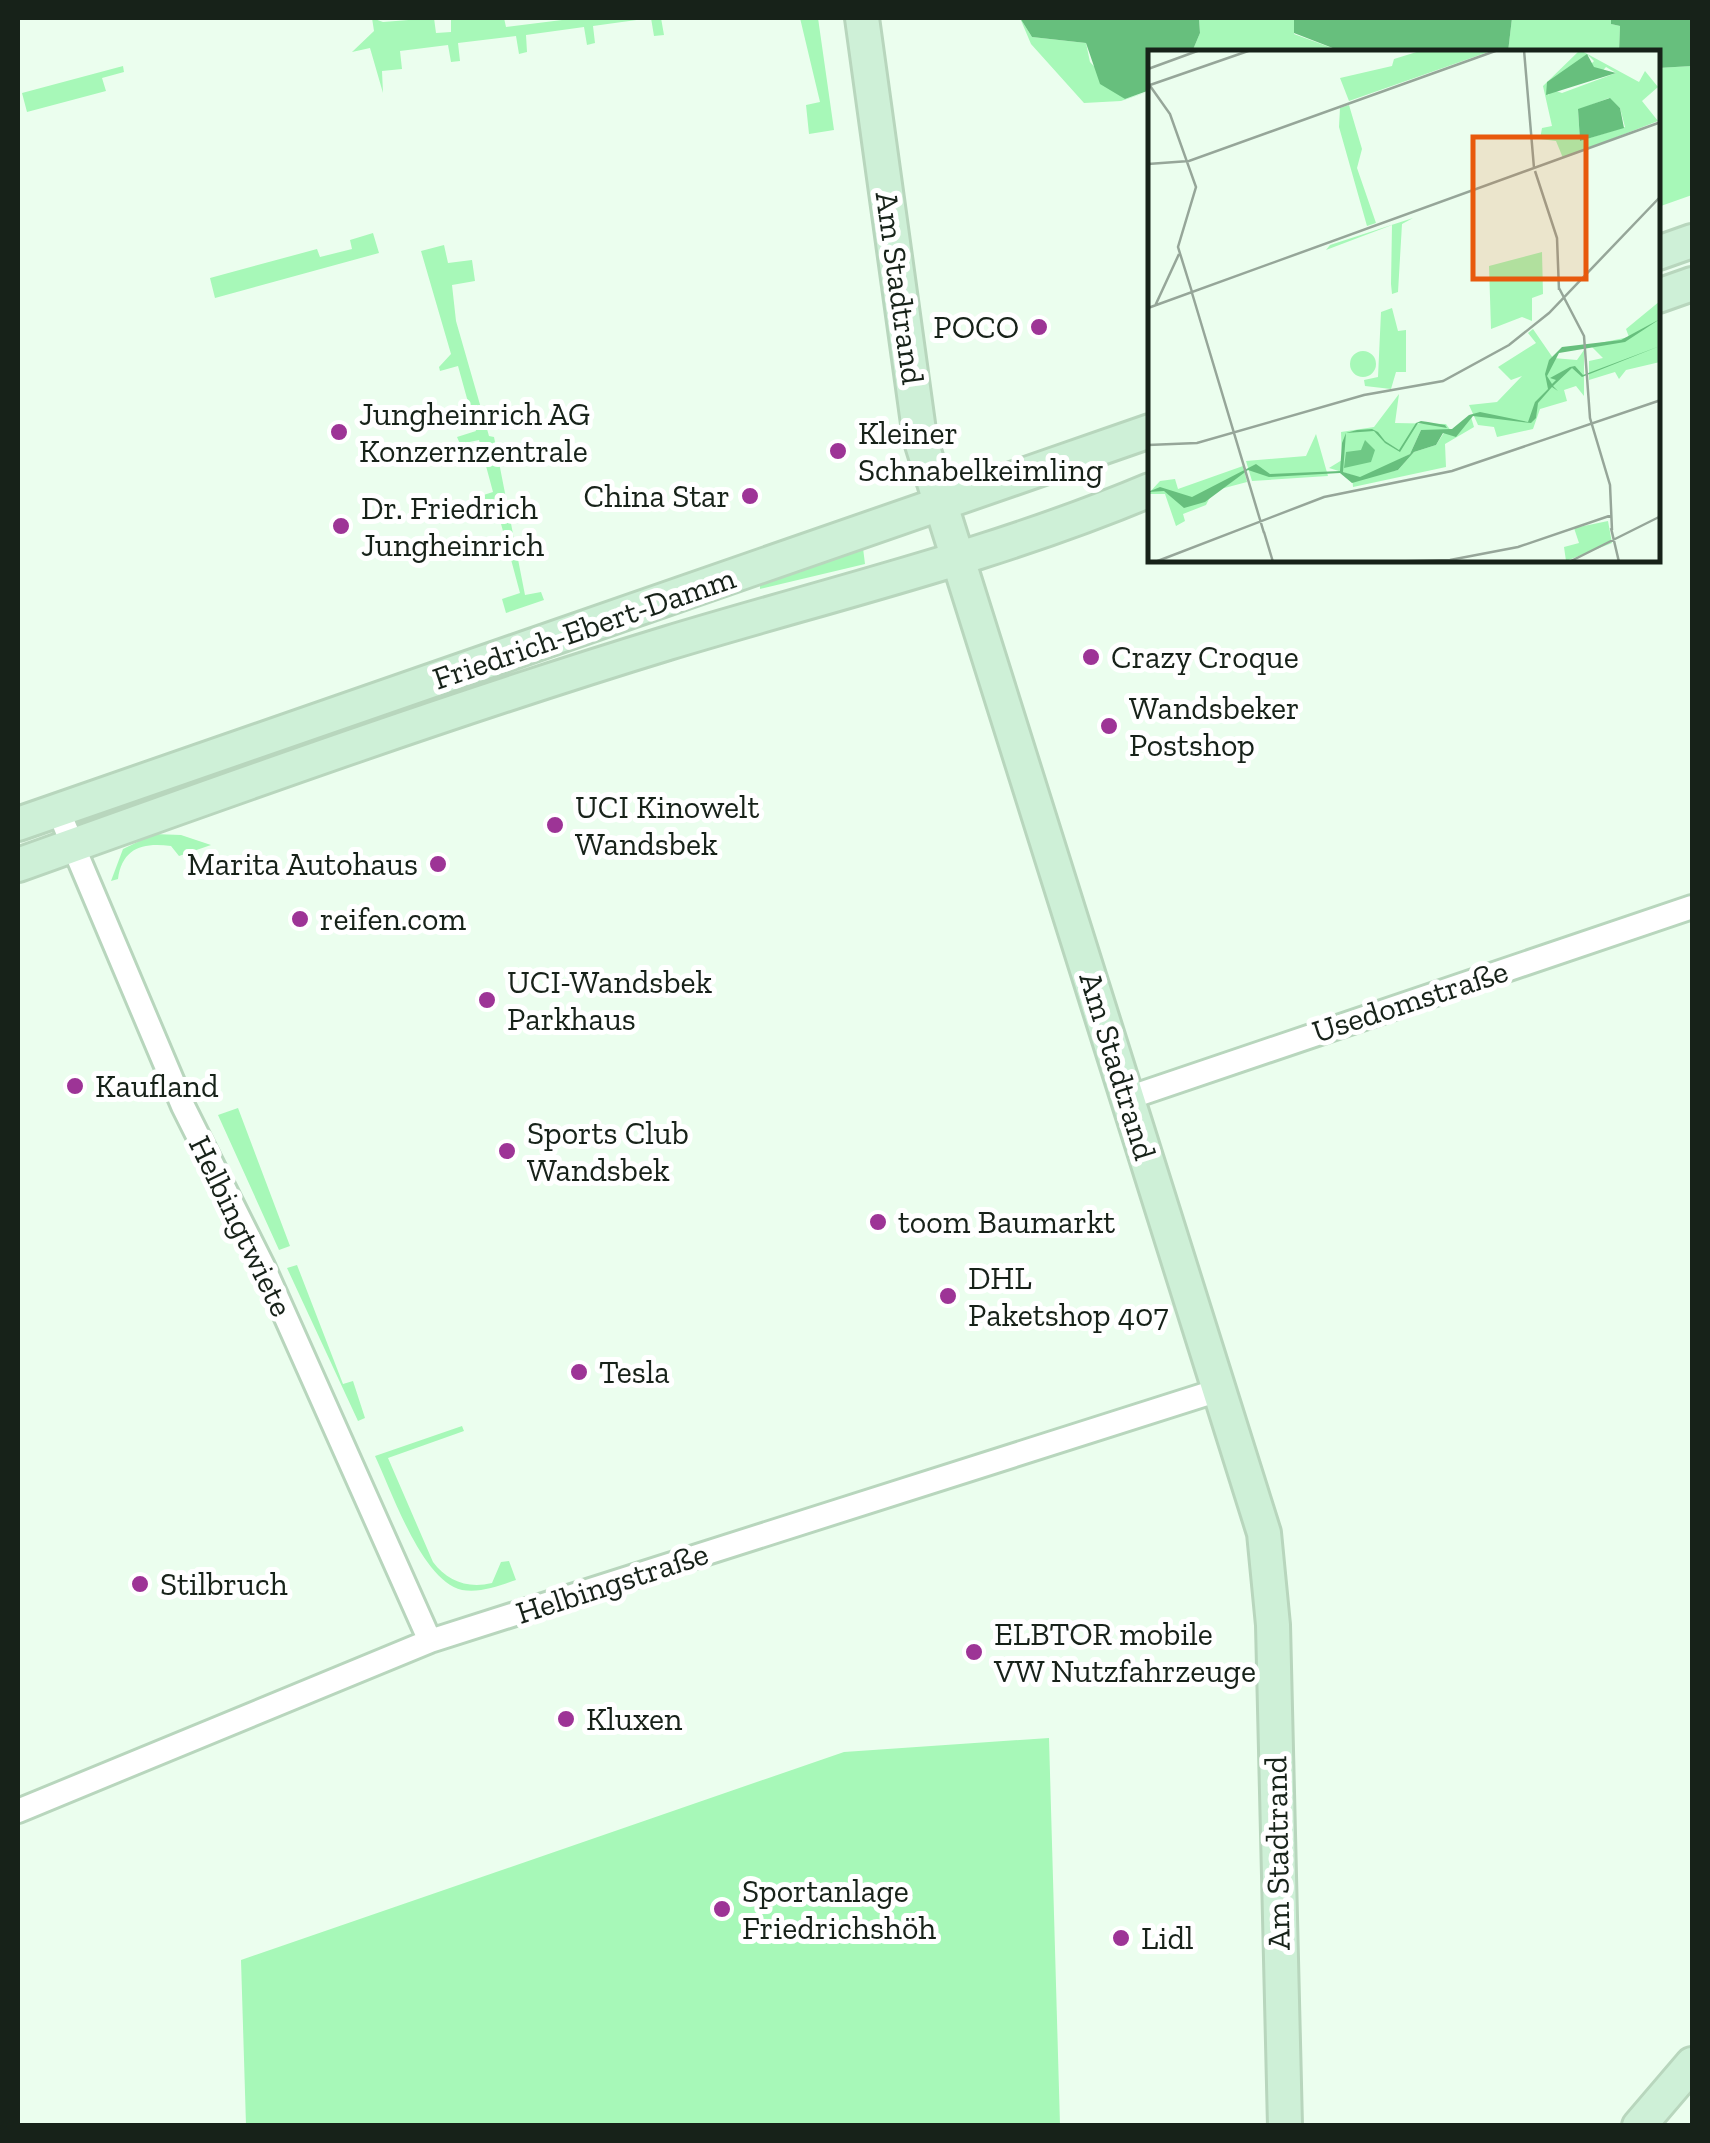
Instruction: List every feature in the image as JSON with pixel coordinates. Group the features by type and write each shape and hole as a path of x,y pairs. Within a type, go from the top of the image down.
{"main road":[{"name":"Am Stadtrand","path":"862,18 920,438 1264,1533 1272,1626 1285,2126"},
{"path":"1660,252 1692,241"},
{"path":"1660,295 1692,284"},
{"name":"Friedrich-Ebert-Damm","path":"18,824 1148,432"},
{"name":"Friedrich-Ebert-Damm","path":"18,865 581,671 960,560 1148,491"},
{"path":"1640,2126 1692,2064"}],"street":[{"name":"Helbingtwiete","path":"58,810 183,1106 263,1266 430,1640"},
{"name":"Usedomstraße","path":"1128,1098 1692,907"},
{"name":"Helbingstraße","path":"18,1811 430,1640 1219,1390"}],"shaded area":[{"path":"372,18 383,22 434,18 436,33 451,32 451,18 504,18 506,27 578,18 651,18 593,26 595,43 587,45 584,27 526,35 527,52 519,54 516,36 458,43 460,61 451,62 448,45 400,51 402,69 382,71 383,93 370,48 352,52 374,31"},
{"path":"651,18 661,18 664,35 654,36"},
{"path":"800,18 818,18 834,130 809,134 806,105 820,102"},
{"path":"1020,18 1032,37 1086,43 1090,62 1125,99 1148,92 1121,101 1084,103 1031,44"},
{"path":"1020,18 1199,18 1200,33 1193,50 1148,50 1148,91 1125,99 1100,84 1086,43 1032,37"},
{"path":"1199,18 1294,18 1294,34 1338,50 1193,50 1200,33"},
{"path":"1294,18 1512,18 1508,50 1338,50 1294,33"},
{"path":"1512,18 1611,18 1611,24 1620,26 1619,50 1508,50"},
{"path":"1611,18 1692,18 1692,66 1660,68 1660,50 1619,50 1620,26 1611,24"},
{"path":"123,66 124,72 102,78 106,91 27,112 22,93"},
{"path":"1692,66 1692,195 1660,206 1660,68"},
{"path":"373,233 379,253 215,298 210,278 317,249 320,257 352,249 350,240"},
{"path":"444,245 448,263 472,260 475,281 452,285 456,321 489,436 494,437 525,595 541,592 544,600 506,613 502,599 520,593 509,552 490,557 488,548 506,542 495,502 476,506 474,498 493,492 479,440 460,444 457,437 476,431 458,366 440,371 439,367 451,354 421,251"},
{"path":"863,548 865,564 760,589 760,583"},
{"path":"154,834 181,835 211,845 179,856 171,846 136,849 124,860 118,879 111,881 123,849"},
{"path":"238,1108 290,1246 279,1250 218,1115"},
{"path":"297,1265 343,1384 353,1381 365,1418 358,1421 287,1268"},
{"path":"462,1426 464,1431 388,1458 433,1562 445,1574 459,1582 483,1585 492,1583 501,1562 509,1561 516,1580 476,1591 447,1583 421,1553 375,1456"},
{"name":"Sportanlage Friedrichshöh","path":"1049,1738 1060,2125 246,2125 241,1960 844,1752"}],"place":[{"name":"POCO","path":"1039,327"},
{"name":"Jungheinrich AG Konzernzentrale","path":"339,432"},
{"name":"Kleiner Schnabelkeimling","path":"838,451"},
{"name":"China Star","path":"750,496"},
{"name":"Dr. Friedrich Jungheinrich","path":"341,526"},
{"name":"Crazy Croque","path":"1091,657"},
{"name":"Wandsbeker Postshop","path":"1109,726"},
{"name":"UCI Kinowelt Wandsbek","path":"555,825"},
{"name":"Marita Autohaus","path":"438,864"},
{"name":"reifen.com","path":"300,919"},
{"name":"UCI-Wandsbek Parkhaus","path":"487,1000"},
{"name":"Kaufland","path":"75,1086"},
{"name":"Sports Club Wandsbek","path":"507,1151"},
{"name":"toom Baumarkt","path":"878,1222"},
{"name":"DHL Paketshop 407","path":"948,1296"},
{"name":"Tesla","path":"579,1372"},
{"name":"Stilbruch","path":"140,1584"},
{"name":"ELBTOR mobile VW Nutzfahrzeuge","path":"974,1652"},
{"name":"Kluxen","path":"566,1719"},
{"name":"Sportanlage Friedrichshöh","path":"722,1909"},
{"name":"Lidl","path":"1121,1938"}]}
